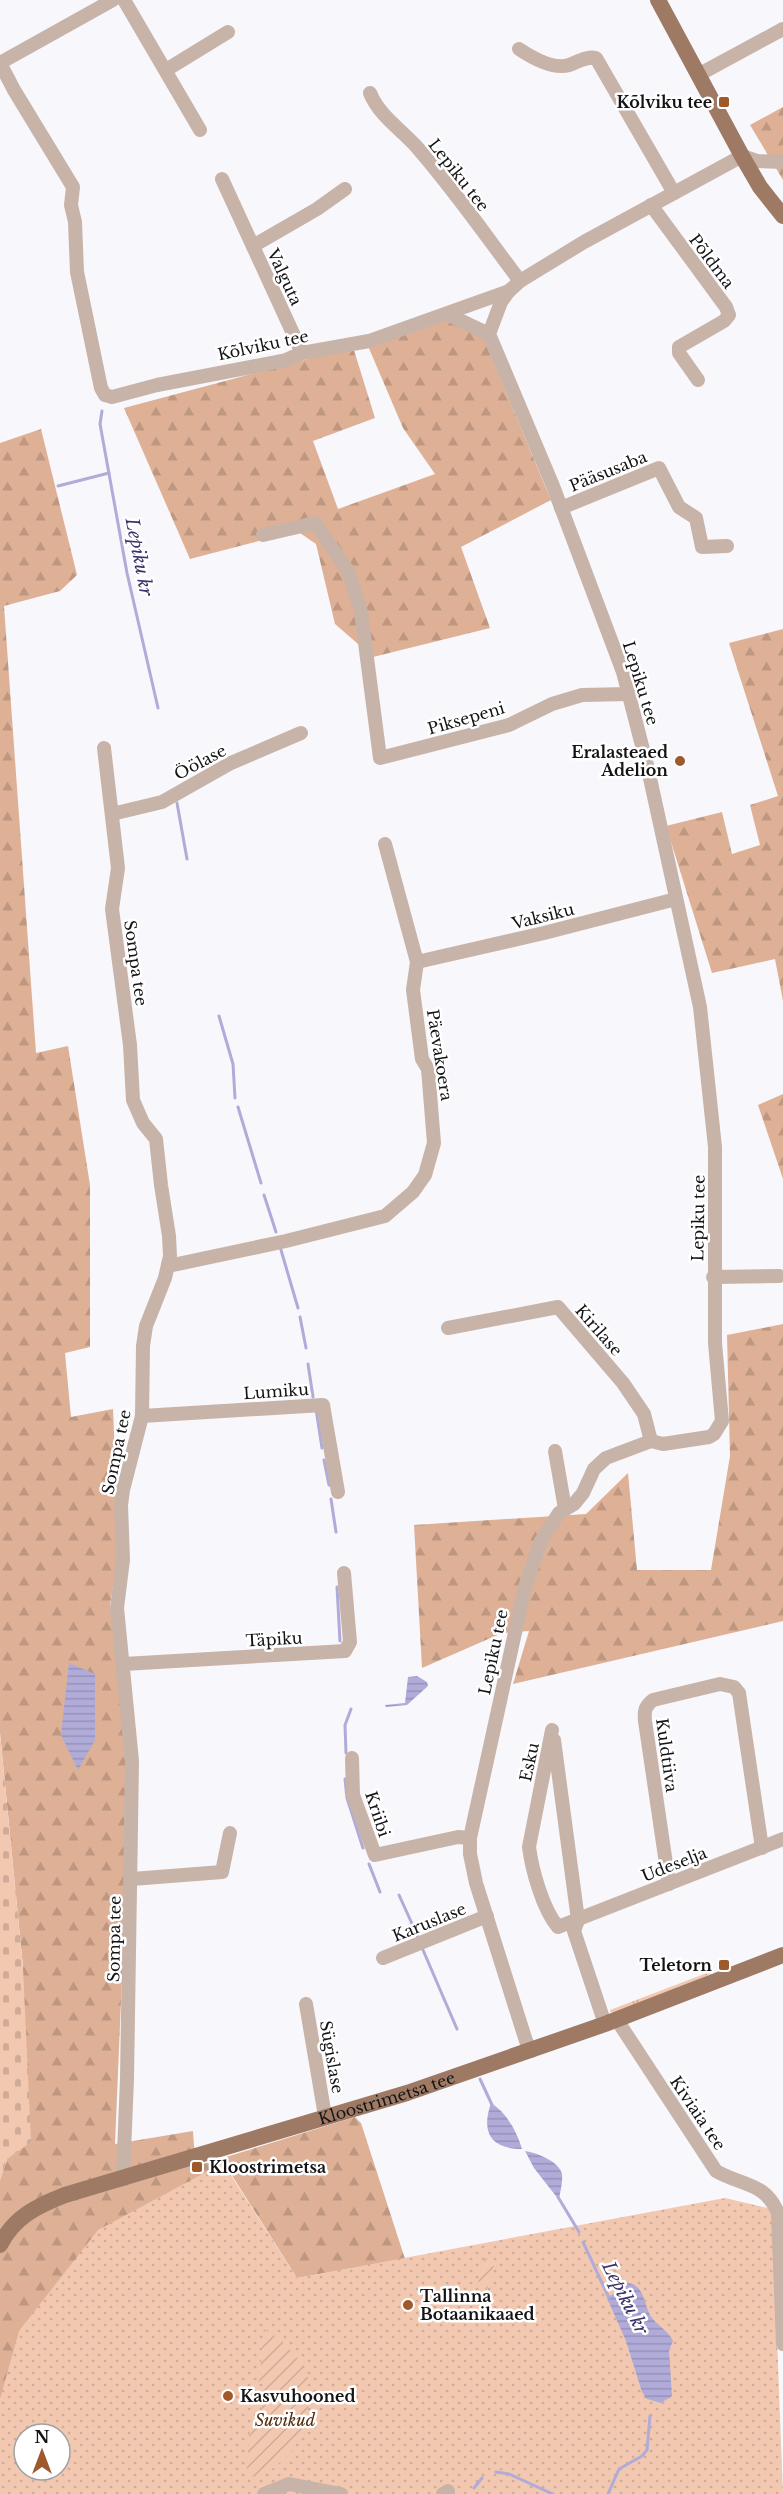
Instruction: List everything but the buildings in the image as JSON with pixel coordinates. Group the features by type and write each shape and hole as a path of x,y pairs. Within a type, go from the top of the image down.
{"main road":[{"path":"658,0 742,156 760,187 783,216"},
{"name":"Kloostrimetsa tee","path":"0,2245 23,2215 38,2206 123,2176 325,2116 365,2107 611,2022 783,1955"}],"street":[{"path":"0,63 113,0"},
{"path":"124,0 200,130"},
{"path":"698,75 783,28"},
{"path":"165,70 228,32"},
{"path":"519,49 553,65 566,66 590,57 596,58 674,194"},
{"name":"Kõlviku tee","path":"0,63 14,90 74,187 71,205 75,222 77,272 100,388 105,395 112,398 210,374 285,360 302,353 369,341 447,315 515,286 584,242 742,156"},
{"name":"Lepiku tee","path":"370,93 381,112 414,144 440,176 515,286"},
{"path":"742,156 777,162 760,187"},
{"name":"Valguta","path":"222,179 302,353"},
{"name":"Valguta","path":"253,246 345,189"},
{"name":"Põldma","path":"651,205 726,307 729,315 724,321 679,347 679,353 698,380"},
{"path":"447,315 489,334 501,302 515,286"},
{"name":"Lepiku tee","path":"489,334 561,508 629,694 700,1007 710,1085 716,1172 713,1277 715,1343 722,1421 714,1434 709,1437 663,1444 651,1441 606,1458 594,1469 583,1493 574,1504 560,1513 541,1541 525,1587 470,1838 472,1866 531,2051"},
{"name":"Pääsusaba","path":"561,508 659,468 679,507 696,518 702,547 727,546"},
{"name":"Piksepeni","path":"263,535 315,523 348,571 361,612 380,758 509,725 552,704 582,696 629,694"},
{"name":"Öölase","path":"112,814 162,802 231,763 301,733"},
{"name":"Sompa tee","path":"104,748 118,868 112,909 130,1045 133,1100 143,1123 156,1139 170,1236 168,1266 146,1326 143,1346 142,1416 123,1490 122,1505 123,1560 117,1608 132,1761 128,2079 123,2176"},
{"name":"Päevakoera","path":"168,1266 286,1241 385,1216 413,1192 425,1175 434,1143 428,1069 422,1059 413,990 417,962 385,844"},
{"name":"Vaksiku","path":"417,962 544,933 676,899"},
{"path":"713,1277 779,1276"},
{"name":"Kirilase","path":"448,1328 558,1307 623,1383 644,1414 651,1441"},
{"name":"Lumiku","path":"142,1416 323,1405 338,1492"},
{"path":"555,1450 565,1509"},
{"name":"Täpiku","path":"124,1664 345,1651 350,1642 344,1573"},
{"name":"Kuldtiiva","path":"669,1884 645,1721 645,1711 653,1700 720,1683 734,1687 738,1693 762,1848"},
{"name":"Esku","path":"578,1920 558,1927 550,1919 531,1861 530,1833 552,1730 578,1920 574,1931 611,2022"},
{"name":"Kriibi","path":"352,1758 353,1795 375,1856 458,1838 470,1838"},
{"path":"132,1879 222,1872 230,1833"},
{"name":"Udeselja","path":"578,1920 783,1839"},
{"name":"Karuslase","path":"383,1958 487,1916"},
{"name":"Sügislase","path":"306,2004 325,2116"},
{"name":"Kiviaia tee","path":"611,2022 717,2171 765,2191 773,2201 778,2213 783,2344"},
{"path":"264,2494 289,2484 341,2494"},
{"path":"443,2494 448,2491 448,2494"}],"green space":[{"path":"783,107 783,180 750,125"},
{"path":"450,318 484,339 551,500 461,547 490,628 373,657 335,624 316,544 297,531 190,559 124,408 353,347 375,418 313,441 338,509 435,474 403,428 368,346"},
{"path":"41,429 77,575 60,591 4,606 36,1053 68,1046 90,1185 90,1347 65,1353 71,1417 113,1409 119,1549 110,1605 126,1738 129,1810 115,2144 193,2131 194,2146 200,2165 355,2117 361,2123 405,2259 297,2278 224,2163 0,2399 0,2180 7,2159 23,1967 0,1733 0,443"},
{"path":"783,629 783,1001 775,959 712,973 666,826 722,812 732,854 760,845 750,805 778,796 729,643"},
{"path":"783,1094 783,1179 758,1105"},
{"path":"783,1324 783,1621 513,1684 529,1631 502,1633 422,1668 414,1525 586,1514 628,1473 637,1570 711,1570 730,1456 727,1335"},
{"path":"0,1733 23,1967 31,2142 7,2159 0,2180"},
{"path":"712,1971 682,1990 615,2013 610,2012 610,2010"},
{"name":"Tallinna Botaanikaaed","path":"223,2163 297,2278 725,2198 772,2209 783,2494 0,2494 0,2399 19,2331 98,2230"},
{"path":"485,2258 495,2261 487,2290 477,2287"},
{"name":"Suvikud","path":"264,2329 281,2340 298,2359 308,2378 308,2427 289,2455 266,2474 246,2478 250,2424 260,2424 263,2384 259,2384"}],"water":[{"path":"69,1663 95,1674 95,1740 78,1770 61,1735"},
{"path":"417,1676 427,1682 428,1686 407,1705 386,1707 385,1705 405,1703 408,1677"},
{"path":"491,2103 511,2123 522,2149 502,2146 491,2137 487,2122"},
{"path":"525,2151 547,2158 560,2169 562,2180 559,2200 534,2168"},
{"path":"629,2283 641,2291 650,2315 673,2341 669,2350 672,2396 661,2403 647,2399 642,2392 626,2341 607,2298"}],"waterway":[{"name":"Lepiku kr","path":"102,411 100,424 127,573 158,708"},
{"path":"58,486 109,473"},
{"name":"Lepiku kr","path":"177,803 187,859"},
{"name":"Lepiku kr","path":"219,1016 233,1064 235,1098"},
{"name":"Lepiku kr","path":"238,1107 261,1183"},
{"name":"Lepiku kr","path":"264,1195 276,1232"},
{"name":"Lepiku kr","path":"281,1250 298,1308"},
{"name":"Lepiku kr","path":"300,1317 306,1348"},
{"name":"Lepiku kr","path":"308,1364 313,1397"},
{"name":"Lepiku kr","path":"316,1409 322,1448"},
{"name":"Lepiku kr","path":"324,1460 329,1485"},
{"name":"Lepiku kr","path":"331,1499 336,1532"},
{"name":"Lepiku kr","path":"337,1587 340,1641"},
{"name":"Lepiku kr","path":"346,1753 345,1725 351,1709"},
{"name":"Lepiku kr","path":"345,1779 347,1798 363,1848"},
{"name":"Lepiku kr","path":"369,1864 380,1892"},
{"name":"Lepiku kr","path":"399,1895 418,1937"},
{"name":"Lepiku kr","path":"423,1950 457,2029"},
{"name":"Lepiku kr","path":"480,2079 493,2107"},
{"name":"Lepiku kr","path":"558,2197 579,2232"},
{"name":"Lepiku kr","path":"583,2242 609,2298"},
{"name":"Lepiku kr","path":"608,2494 619,2469 642,2456 647,2450 650,2416"},
{"name":"Lepiku kr","path":"496,2472 509,2474 553,2494"},
{"name":"Lepiku kr","path":"474,2488 482,2478"}],"place":[{"name":"Kõlviku tee","path":"724,102"},
{"name":"Eralasteaed Adelion","path":"680,761"},
{"name":"Teletorn","path":"724,1965"},
{"name":"Kloostrimetsa","path":"197,2167"},
{"name":"Tallinna Botaanikaaed","path":"408,2305"},
{"name":"Kasvuhooned","path":"228,2396"}]}
